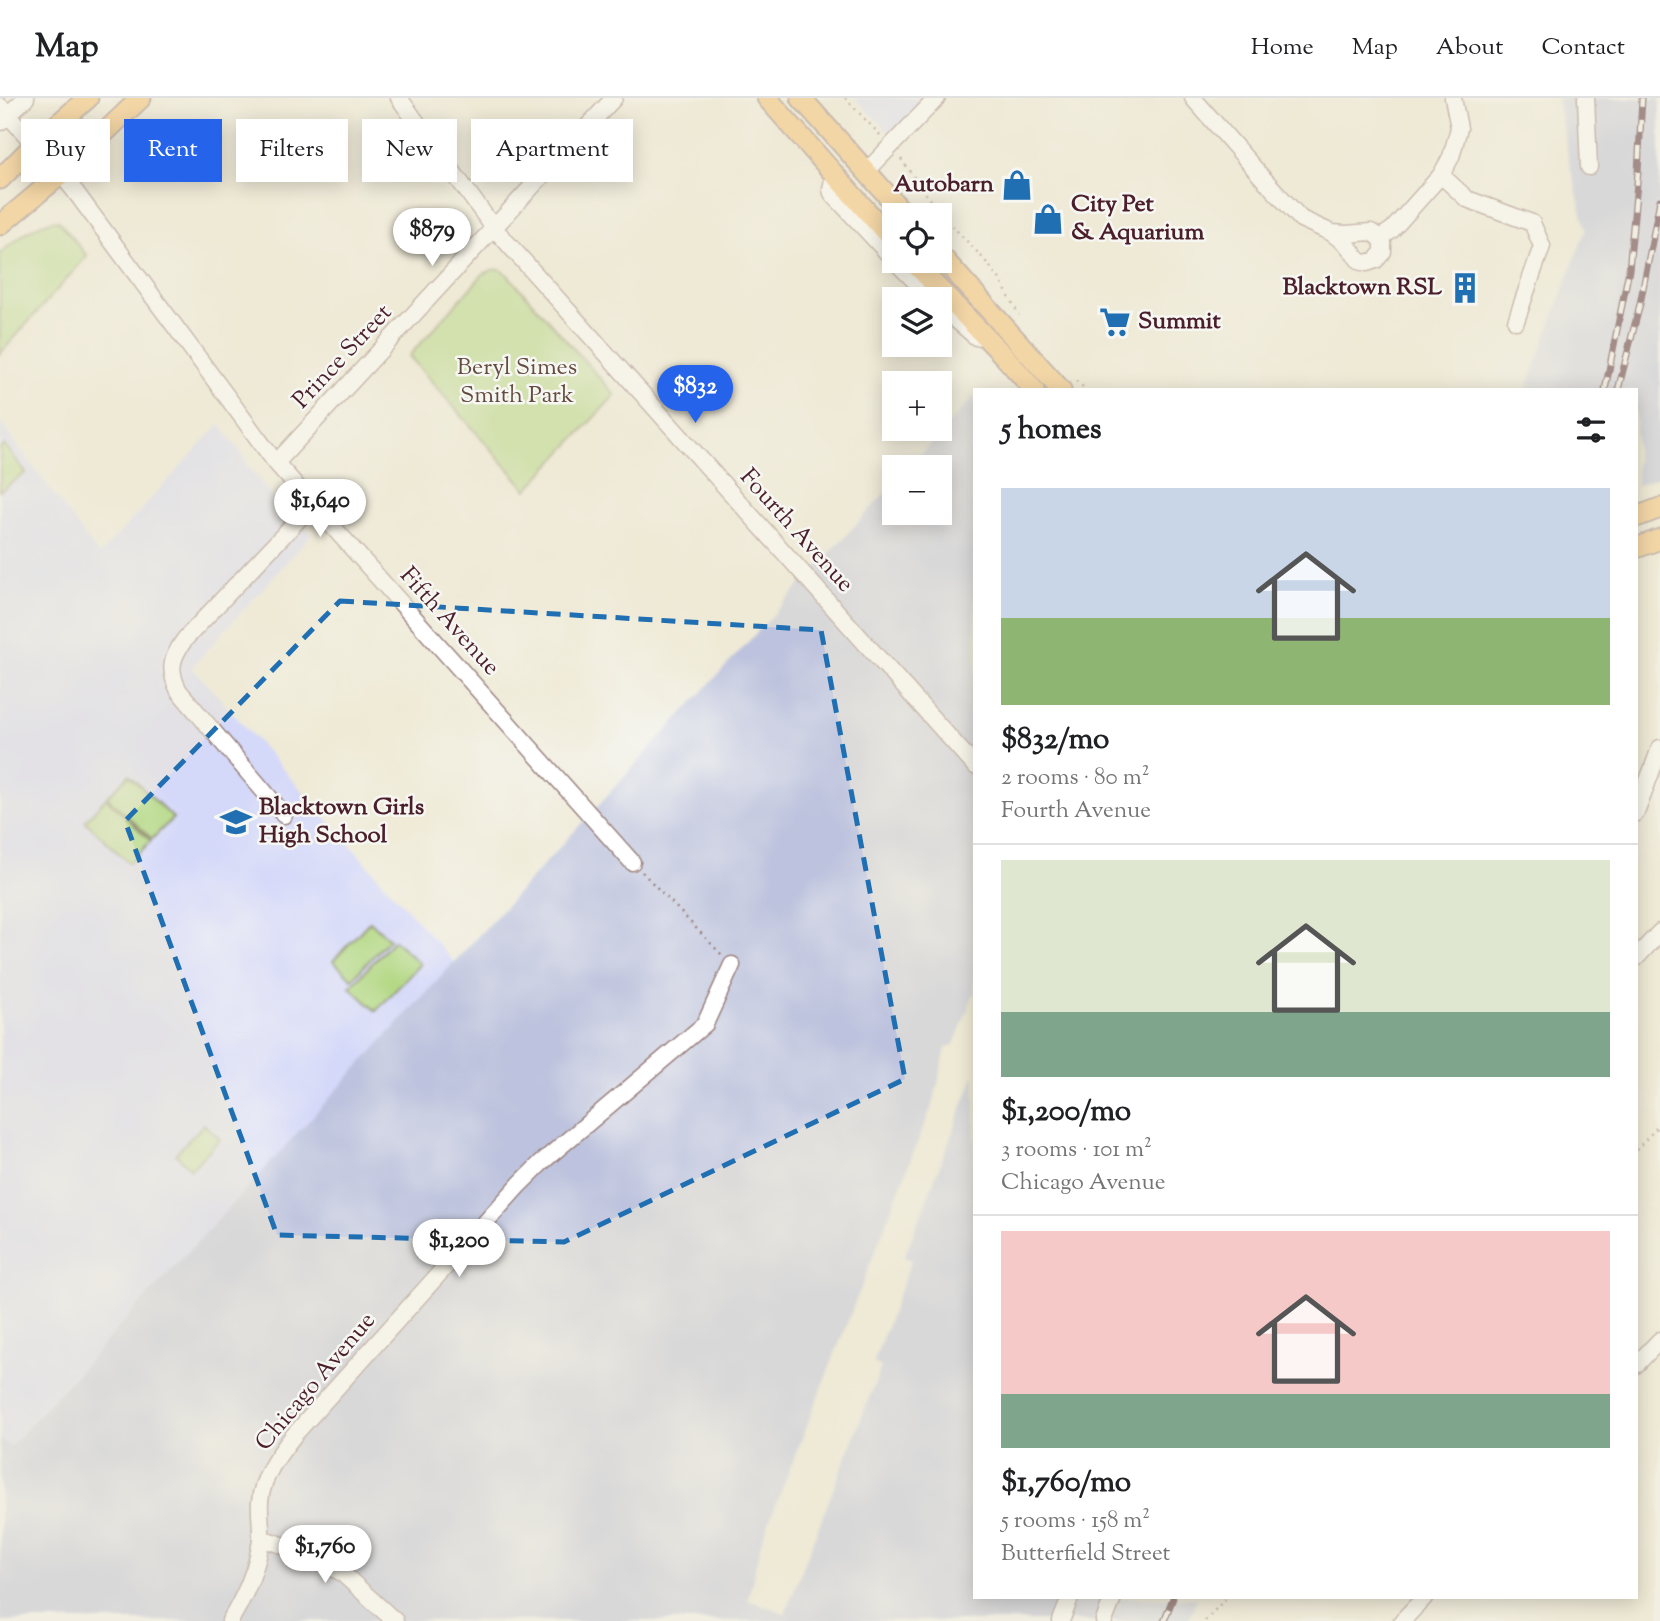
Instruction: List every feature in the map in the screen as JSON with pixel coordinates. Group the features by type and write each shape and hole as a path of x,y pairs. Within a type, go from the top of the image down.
{"main road":[{"path":"64,119 88,98"},
{"path":"110,127 141,98"},
{"path":"767,98 882,229"},
{"path":"801,98 894,203"},
{"path":"0,179 21,158"},
{"path":"0,225 51,182"},
{"path":"952,267 1066,383"},
{"path":"924,273 1032,388"},
{"path":"1638,516 1660,508"},
{"path":"1638,547 1660,539"}],"street":[{"path":"3,114 26,98"},
{"name":"Fourth Avenue","path":"399,98 494,228 973,764"},
{"name":"Prince Street","path":"276,463 614,98"},
{"path":"866,172 937,98"},
{"path":"1193,98 1301,219 1332,233 1348,246 1357,259 1367,263 1380,257 1383,247 1380,238 1371,232 1332,233"},
{"path":"1380,238 1392,230 1441,175 1451,157 1459,128 1453,98"},
{"path":"1586,98 1589,167"},
{"name":"Fifth Avenue","path":"3,114 21,131"},
{"path":"834,175 832,193 882,246"},
{"path":"1441,175 1466,200 1532,223 1542,246 1516,321"},
{"name":"Fifth Avenue","path":"67,182 276,463 632,862"},
{"path":"908,273 921,287"},
{"path":"952,317 975,337 1004,356"},
{"path":"284,815 179,691 172,668 176,651 185,639 313,504"},
{"path":"1638,808 1660,748"},
{"path":"1639,953 1660,932"},
{"name":"Chicago Avenue","path":"230,1621 254,1572 261,1538 260,1501 264,1484 276,1460 294,1435 542,1162 705,1024 732,965"},
{"path":"1638,1363 1660,1340"},
{"path":"261,1538 309,1554 342,1573 395,1621"},
{"path":"1061,1621 1070,1599"},
{"path":"1104,1621 1113,1599"},
{"path":"1402,1621 1422,1599"}],"path":[{"path":"845,98 891,146 939,212 999,278 1020,317"},
{"path":"632,862 732,965"},
{"path":"1638,1148 1660,1124"},
{"path":"1205,1621 1225,1599"}],"highlighted area":[{"path":"340,601 821,630 905,1079 564,1242 277,1235 125,821"}],"shaded area":[{"path":"854,98 931,98 893,136"},
{"path":"1557,98 1660,98 1660,476 1638,485 1638,388 1527,388 1586,229 1570,167"},
{"path":"973,397 973,996 954,1045 946,1048 934,1101 761,1543 748,1600 785,1613 881,1367 873,1363 911,1260 904,1257 973,1079 973,1599 1197,1599 1188,1621 0,1621 0,1439 10,1446 882,496 882,525 952,525 952,455 920,455 933,441 952,441 952,420"},
{"path":"0,421 99,555 220,424 275,500 281,499 312,534 192,667 455,963 9,1446 0,1439"}],"green space":[{"path":"58,220 87,256 0,354 0,253 34,228"},
{"name":"Beryl Simes Smith Park","path":"500,269 615,395 527,490 409,356 483,274"},
{"path":"5,445 26,473 0,491 0,449"},
{"path":"129,775 173,818 152,839 107,797"},
{"path":"106,798 151,841 129,863 85,821"},
{"path":"370,921 389,939 352,979 333,961"},
{"path":"394,940 420,964 376,1011 350,987"},
{"path":"204,1124 220,1139 191,1169 175,1154"}],"railway":[{"path":"1605,388 1629,270 1642,98"},
{"path":"1619,388 1640,304 1660,200"},
{"path":"1164,1621 1173,1599"}],"place":[{"name":"Autobarn","path":"1017,185"},
{"name":"City Pet & Aquarium","path":"1048,219"},
{"name":"Blacktown RSL","path":"1465,288"},
{"name":"Summit","path":"1115,322"},
{"name":"Blacktown Girls High School","path":"236,822"}]}
